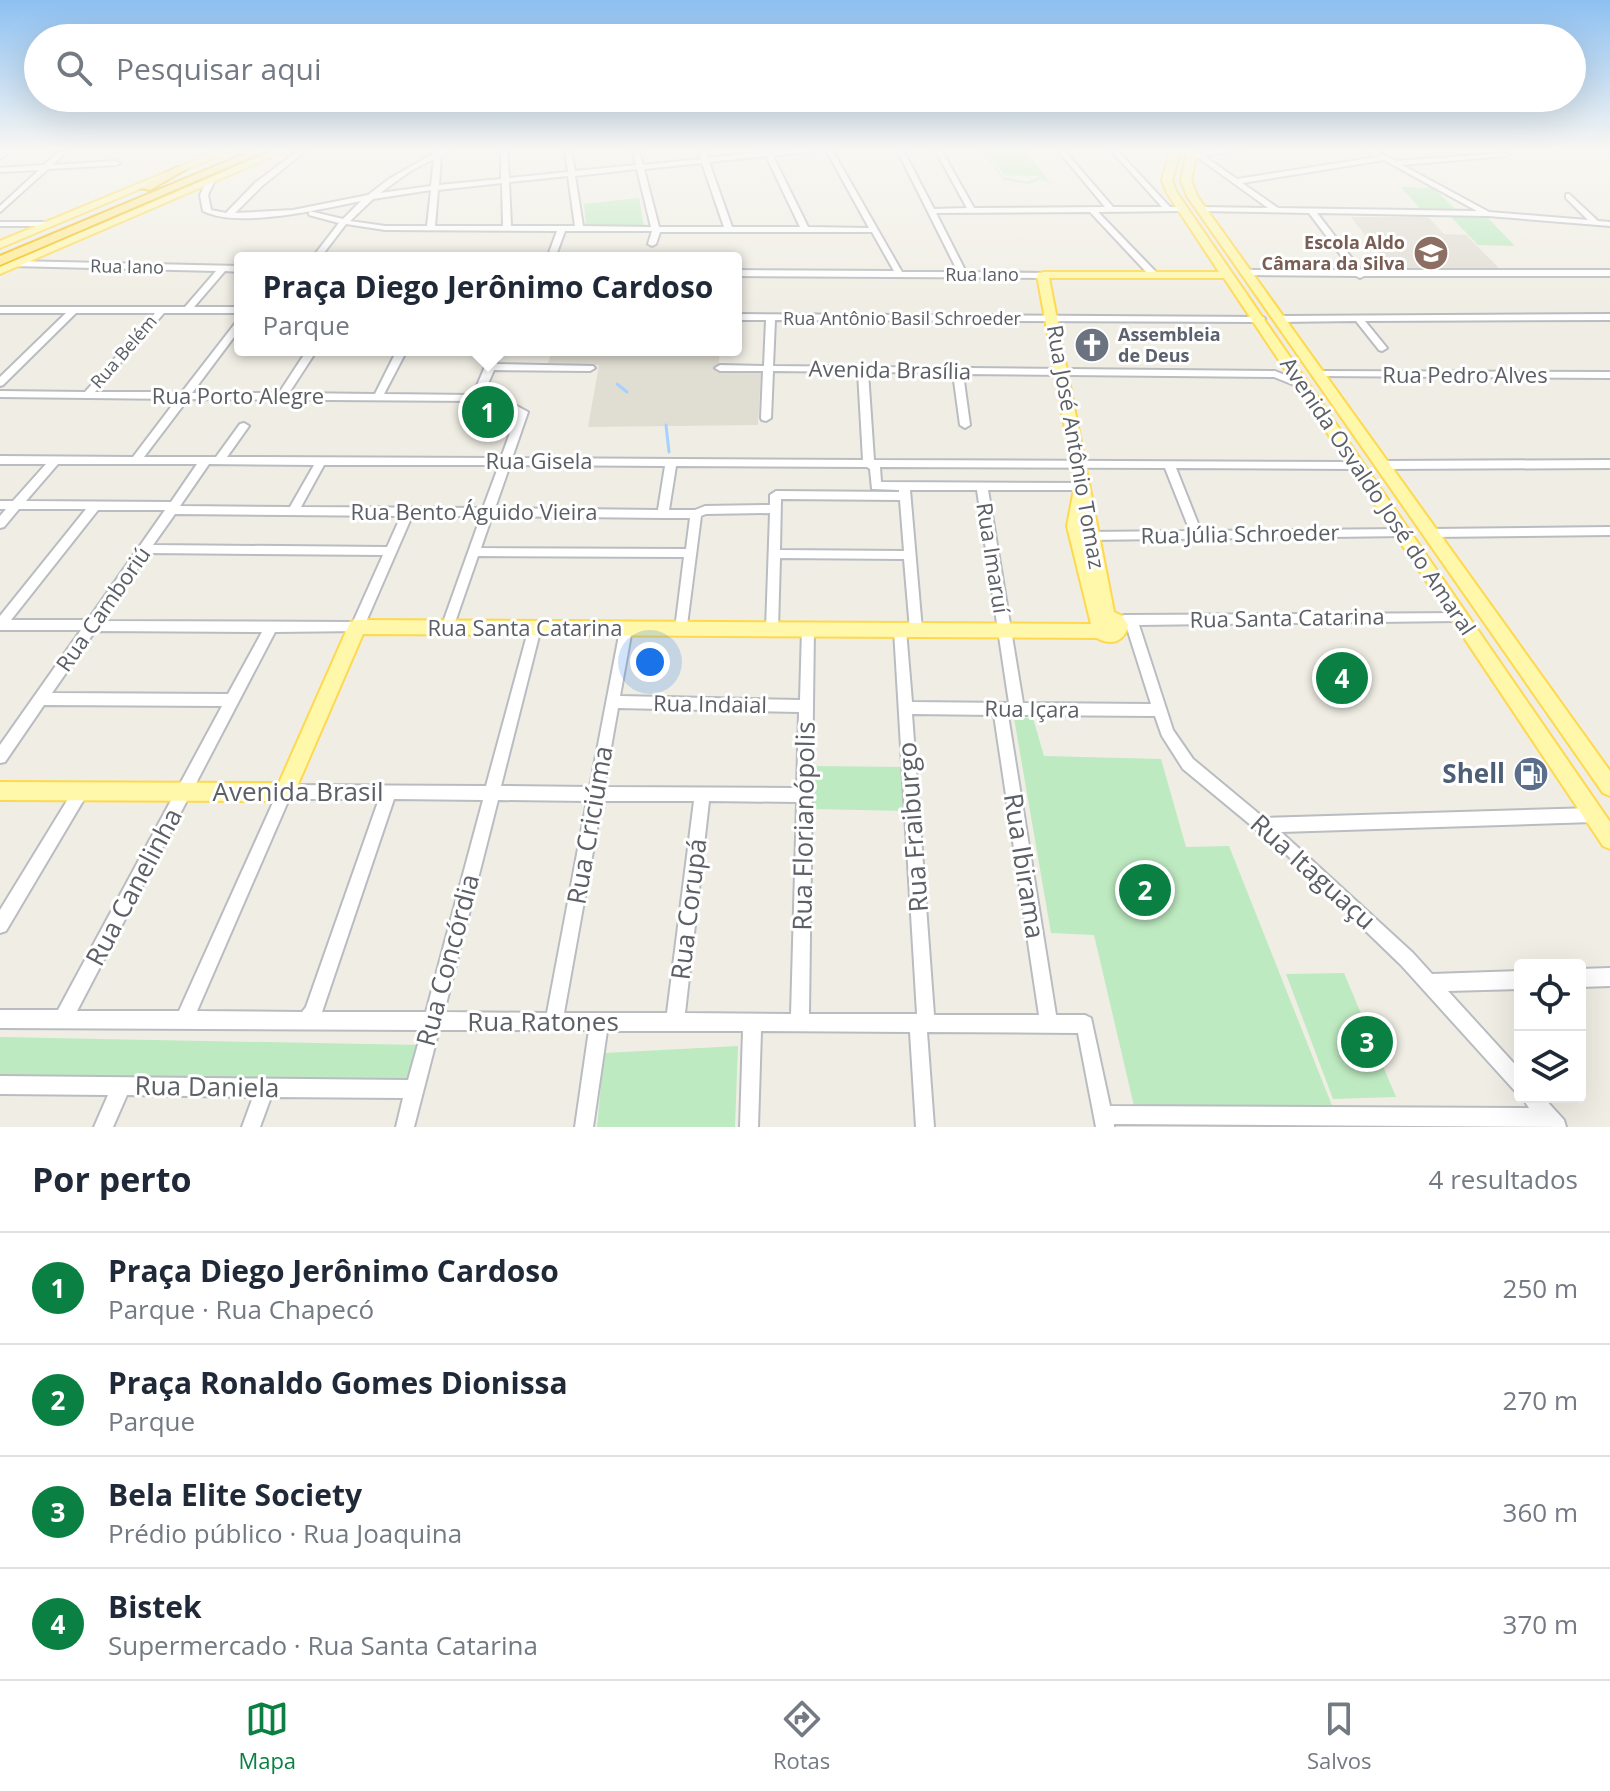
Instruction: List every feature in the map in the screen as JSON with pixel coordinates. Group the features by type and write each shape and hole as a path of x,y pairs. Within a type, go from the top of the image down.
{"highway":[{"path":"6,262 122,201"},
{"path":"101,212 128,201"},
{"path":"6,262 145,201"}],"main road":[{"path":"0,245 106,201"},
{"path":"6,262 165,201"},
{"name":"Avenida Osvaldo José do Amaral","path":"1172,201 1175,209 1260,319 1610,839"},
{"name":"Avenida Osvaldo José do Amaral","path":"1197,201 1610,787"},
{"name":"Rua Iano","path":"1043,275 1228,275 1232,269 1248,273"},
{"name":"Rua José Antônio Tomaz","path":"1043,275 1080,486 1075,507 1112,625"},
{"path":"1433,575 1439,567 1463,575"},
{"name":"Rua Santa Catarina","path":"357,627 1004,630 1112,625"},
{"path":"285,792 357,627"},
{"name":"Avenida Brasil","path":"0,791 285,792"}],"street":[{"path":"205,201 208,212 228,216 319,213 371,227 875,230"},
{"path":"228,216 243,201"},
{"path":"293,212 350,201"},
{"path":"320,252 344,220 364,201"},
{"path":"431,228 433,201"},
{"path":"506,201 507,228"},
{"path":"575,201 579,228"},
{"path":"649,201 656,230 652,244"},
{"path":"719,201 729,230"},
{"path":"791,201 806,231"},
{"path":"858,201 900,275"},
{"path":"926,201 963,274"},
{"path":"966,201 972,211"},
{"path":"1103,201 1110,209"},
{"path":"1166,201 1175,209"},
{"path":"1263,201 1277,211"},
{"path":"1464,201 1488,214"},
{"path":"1573,201 1592,223 1610,231"},
{"path":"931,211 1175,209"},
{"path":"1202,209 1488,214 1610,224"},
{"path":"1092,210 1153,274"},
{"path":"1311,211 1360,275"},
{"path":"0,224 51,224"},
{"path":"553,252 562,228"},
{"name":"Rua Iano","path":"6,262 234,269"},
{"path":"187,310 222,269"},
{"name":"Rua Iano","path":"742,273 1043,275"},
{"path":"1248,273 1610,273"},
{"path":"0,383 75,309"},
{"path":"0,310 234,310"},
{"name":"Rua Belém","path":"87,395 162,310"},
{"path":"0,318 16,311"},
{"name":"Rua Antônio Basil Schroeder","path":"742,317 1260,319"},
{"path":"1280,319 1610,317"},
{"path":"766,418 771,318"},
{"path":"1359,319 1382,348"},
{"path":"136,460 234,331"},
{"path":"282,396 308,356"},
{"path":"378,397 399,356"},
{"path":"477,398 495,356"},
{"path":"490,367 590,368"},
{"name":"Avenida Brasília","path":"720,368 1059,374"},
{"path":"863,370 869,462 875,468 876,486 904,491"},
{"path":"958,371 965,425"},
{"path":"1059,374 1275,374 1304,386"},
{"name":"Rua Pedro Alves","path":"1319,374 1610,375"},
{"name":"Rua Porto Alegre","path":"0,394 498,400 523,412 506,461"},
{"path":"220,460 244,426"},
{"name":"Rua Gisela","path":"0,460 1356,465"},
{"path":"0,524 55,460"},
{"name":"Rua Camboriú","path":"0,757 206,460"},
{"path":"293,511 321,461"},
{"path":"447,628 506,461"},
{"path":"663,514 671,462"},
{"path":"1383,465 1610,464"},
{"path":"1170,466 1197,535"},
{"path":"772,629 776,495 982,486 1080,486"},
{"name":"Rua Imaruí","path":"982,486 1017,709"},
{"name":"Rua Fraiburgo","path":"904,491 910,555 905,708 925,1127"},
{"name":"Rua Bento Águido Vieira","path":"0,505 663,514 776,509"},
{"path":"0,625 95,506"},
{"path":"357,627 408,512"},
{"path":"681,629 696,514"},
{"path":"1430,533 1610,531"},
{"name":"Rua Júlia Schroeder","path":"1084,536 1403,533"},
{"path":"144,549 391,551"},
{"path":"473,552 691,553"},
{"path":"774,554 910,555"},
{"name":"Rua Santa Catarina","path":"1112,625 1459,616"},
{"name":"Rua Santa Catarina","path":"0,625 357,627"},
{"name":"Rua Itaguaçu","path":"1112,625 1138,644 1158,710 1171,741 1188,764 1262,825 1431,983 1514,1077"},
{"name":"Rua Canelinha","path":"63,1019 271,627"},
{"name":"Rua Concórdia","path":"405,1127 535,628"},
{"name":"Rua Criciúma","path":"554,1022 626,629"},
{"name":"Rua Florianópolis","path":"800,1023 808,629"},
{"path":"40,699 232,700"},
{"name":"Rua Indaial","path":"613,702 806,706"},
{"name":"Rua Içara","path":"905,708 1158,710"},
{"name":"Rua Ibirama","path":"1000,709 1049,1024"},
{"path":"0,925 81,791"},
{"path":"184,1020 285,792"},
{"name":"Avenida Brasil","path":"285,792 804,795"},
{"path":"306,1020 313,1013 389,793"},
{"name":"Rua Corupá","path":"675,1022 702,795"},
{"path":"1262,825 1593,815"},
{"path":"1586,978 1610,977"},
{"path":"1431,983 1514,980"},
{"name":"Rua Ratones","path":"0,1019 1085,1024 1104,1121"},
{"path":"584,1127 599,1022"},
{"path":"749,1127 752,1023"},
{"name":"Rua Daniela","path":"0,1085 415,1089"},
{"path":"103,1127 122,1086"},
{"path":"251,1127 265,1088"},
{"path":"1536,1103 1553,1122"},
{"path":"1104,1121 1553,1122"}],"shaded area":[{"name":"Escola Aldo Câmara da Silva","path":"1351,217 1428,217 1444,234 1466,235 1501,270 1392,270"},
{"path":"551,356 719,356 718,372 761,373 758,425 588,427 599,365 547,365"}],"green space":[{"path":"639,201 644,226 586,225 584,204"},
{"path":"1413,201 1447,201 1457,211 1422,211"},
{"path":"1451,217 1487,217 1515,246 1478,245"},
{"path":"471,402 489,402 512,415 507,424 462,424"},
{"path":"1014,718 1033,718 1044,756 1161,759 1186,847 1229,846 1335,1113 1134,1106 1094,935 1051,933"},
{"path":"814,766 903,767 905,811 812,809"},
{"path":"1344,973 1396,1097 1333,1099 1286,974"},
{"path":"0,1037 419,1045 411,1078 0,1076"},
{"path":"738,1046 735,1127 597,1127 604,1053"}],"waterway":[{"path":"617,384 627,392"},
{"path":"666,425 669,452"}],"place":[{"name":"Escola Aldo Câmara da Silva","path":"1431,253"},
{"name":"Assembleia de Deus","path":"1092,345"},
{"name":"Praça Diego Jerônimo Cardoso","path":"488,412"},
{"name":"Bistek","path":"1342,678"},
{"name":"Shell","path":"1531,774"},
{"name":"Praça Ronaldo Gomes Dionissa","path":"1145,890"},
{"name":"Bela Elite Society","path":"1367,1042"}]}
